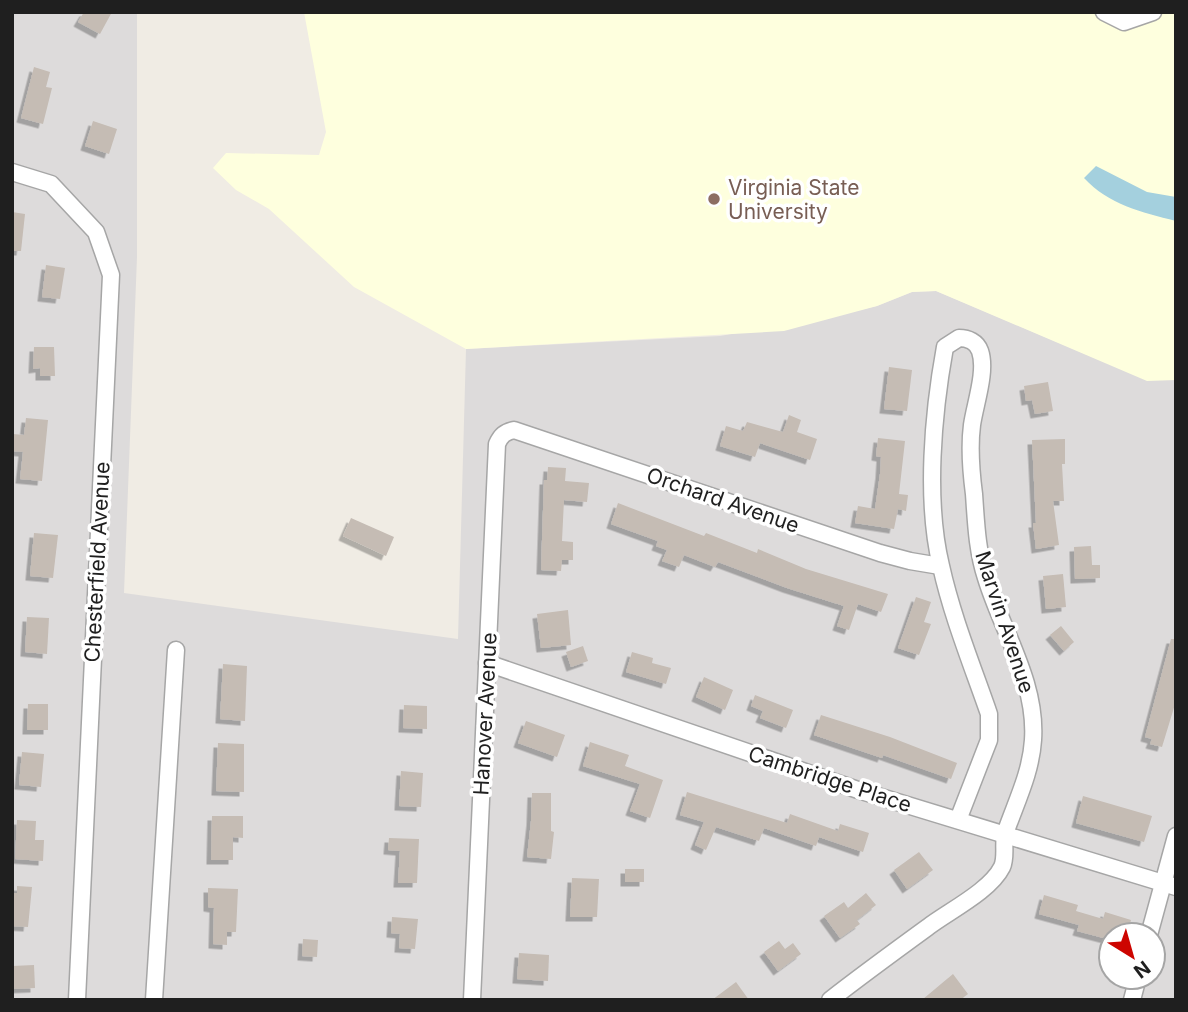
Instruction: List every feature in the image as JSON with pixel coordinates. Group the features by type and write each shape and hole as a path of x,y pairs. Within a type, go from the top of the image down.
{"street":[{"path":"1104,12 1124,22 1153,12"},
{"name":"Chesterfield Avenue","path":"12,172 51,184 96,232 111,275 77,1000"},
{"name":"Marvin Avenue","path":"830,1000 991,881 1001,870 1005,835 1031,761 1031,700 986,578 979,551 971,456 981,358 974,342 966,338 959,338 945,347 931,489 933,526 940,566 991,725 989,740 958,821"},
{"name":"Orchard Avenue","path":"507,432 514,430 880,553 940,566"},
{"name":"Hanover Avenue","path":"472,1000 497,444 507,432"},
{"path":"153,1000 176,650"},
{"name":"Cambridge Place","path":"487,663 858,790 1169,885"},
{"path":"1155,921 1169,885 1176,836"}],"shaded area":[{"path":"12,12 137,13 137,257 124,593 458,639 466,349 720,336 838,315 877,306 912,292 936,291 1147,380 1176,380 1176,1000 12,1000"},
{"name":"Virginia State University","path":"304,12 1176,12 1176,380 1147,381 936,291 912,292 877,306 784,331 466,349 354,287 269,209 236,190 213,168 226,153 319,155 326,132"}],"water":[{"path":"1096,166 1147,192 1176,197 1176,221 1138,211 1104,195 1084,178"}],"building":[{"path":"84,12 112,12 100,34 78,22"},
{"path":"34,67 50,72 46,87 52,88 43,124 21,118"},
{"path":"93,121 117,129 109,154 85,146"},
{"path":"12,212 25,214 21,251 12,251"},
{"path":"46,265 65,268 60,299 42,297"},
{"path":"34,347 54,347 55,376 40,376 40,368 33,369"},
{"path":"889,367 912,370 907,411 884,409"},
{"path":"1048,382 1053,411 1035,414 1032,400 1026,401 1024,386"},
{"path":"789,415 801,420 797,432 817,439 810,460 760,443 755,457 720,446 726,426 743,431 747,422 783,432"},
{"path":"26,418 48,420 42,481 20,479 23,452 12,451 13,434 24,435"},
{"path":"878,438 905,441 899,494 908,495 906,511 898,509 894,529 855,523 858,506 875,509 881,457 876,456"},
{"path":"1065,439 1065,464 1062,464 1064,501 1053,501 1059,545 1036,549 1032,440"},
{"path":"548,467 566,468 565,481 589,483 587,502 564,500 562,541 573,542 573,560 562,560 561,571 541,570 544,480 547,480"},
{"path":"618,503 704,536 706,533 757,553 758,549 806,569 888,594 881,612 858,604 849,630 837,626 844,606 718,562 715,567 684,555 679,567 662,561 667,550 656,546 658,541 611,524"},
{"path":"351,518 394,537 386,556 343,536"},
{"path":"34,533 58,535 53,578 30,576"},
{"path":"1091,546 1092,565 1100,565 1100,578 1075,579 1074,547"},
{"path":"1063,574 1066,607 1046,609 1043,576"},
{"path":"916,597 931,602 924,622 931,624 919,655 898,648"},
{"path":"568,610 571,645 541,648 537,614"},
{"path":"27,617 49,618 47,654 25,652"},
{"path":"1061,626 1074,642 1064,651 1050,635"},
{"path":"1171,639 1176,639 1176,701 1162,747 1150,744 1152,739 1145,737"},
{"path":"583,646 588,661 571,667 566,652"},
{"path":"632,652 653,658 652,663 671,668 666,684 626,672"},
{"path":"223,664 247,666 245,721 220,719"},
{"path":"704,677 733,690 725,710 696,697"},
{"path":"755,695 793,710 786,728 760,718 763,711 751,706"},
{"path":"28,704 48,704 48,730 27,730"},
{"path":"404,705 427,706 427,729 403,728"},
{"path":"821,715 890,737 957,763 951,779 814,735"},
{"path":"526,721 565,735 557,757 518,743"},
{"path":"590,742 629,755 625,766 663,780 650,818 630,811 640,784 583,766"},
{"path":"218,743 244,744 244,792 216,791"},
{"path":"22,752 44,754 41,787 19,785"},
{"path":"401,771 423,773 421,807 399,806"},
{"path":"687,792 787,823 790,814 838,831 840,824 869,833 863,852 819,837 816,846 764,828 759,841 716,827 706,850 695,845 704,822 680,815"},
{"path":"532,793 551,793 551,831 554,832 551,859 527,857"},
{"path":"1083,796 1152,816 1144,842 1076,823"},
{"path":"212,816 243,816 243,838 233,837 233,860 211,860"},
{"path":"17,820 36,821 35,840 44,840 43,861 15,859"},
{"path":"389,838 419,839 417,883 398,883 400,851 388,850"},
{"path":"919,852 933,870 907,889 894,870"},
{"path":"625,869 644,869 644,882 625,882"},
{"path":"572,878 599,879 597,917 570,917"},
{"path":"17,886 32,887 28,927 12,926 12,893 17,893"},
{"path":"208,888 238,889 236,932 227,932 227,945 213,944 214,908 208,907"},
{"path":"866,893 876,905 857,920 860,924 840,938 824,916 844,902 848,908"},
{"path":"1044,895 1078,905 1076,911 1103,919 1105,912 1131,920 1097,921 1097,936 1077,931 1079,925 1039,914"},
{"path":"392,917 418,919 415,949 399,948 400,934 391,933"},
{"path":"303,939 318,940 317,957 302,956"},
{"path":"779,941 785,949 793,943 801,954 778,971 764,952"},
{"path":"519,953 549,955 548,981 517,979"},
{"path":"34,965 35,988 12,989 12,966"},
{"path":"953,974 968,994 960,1000 922,1000"},
{"path":"736,982 749,1000 712,1000"}],"place":[{"name":"Virginia State University","path":"714,199"}]}
